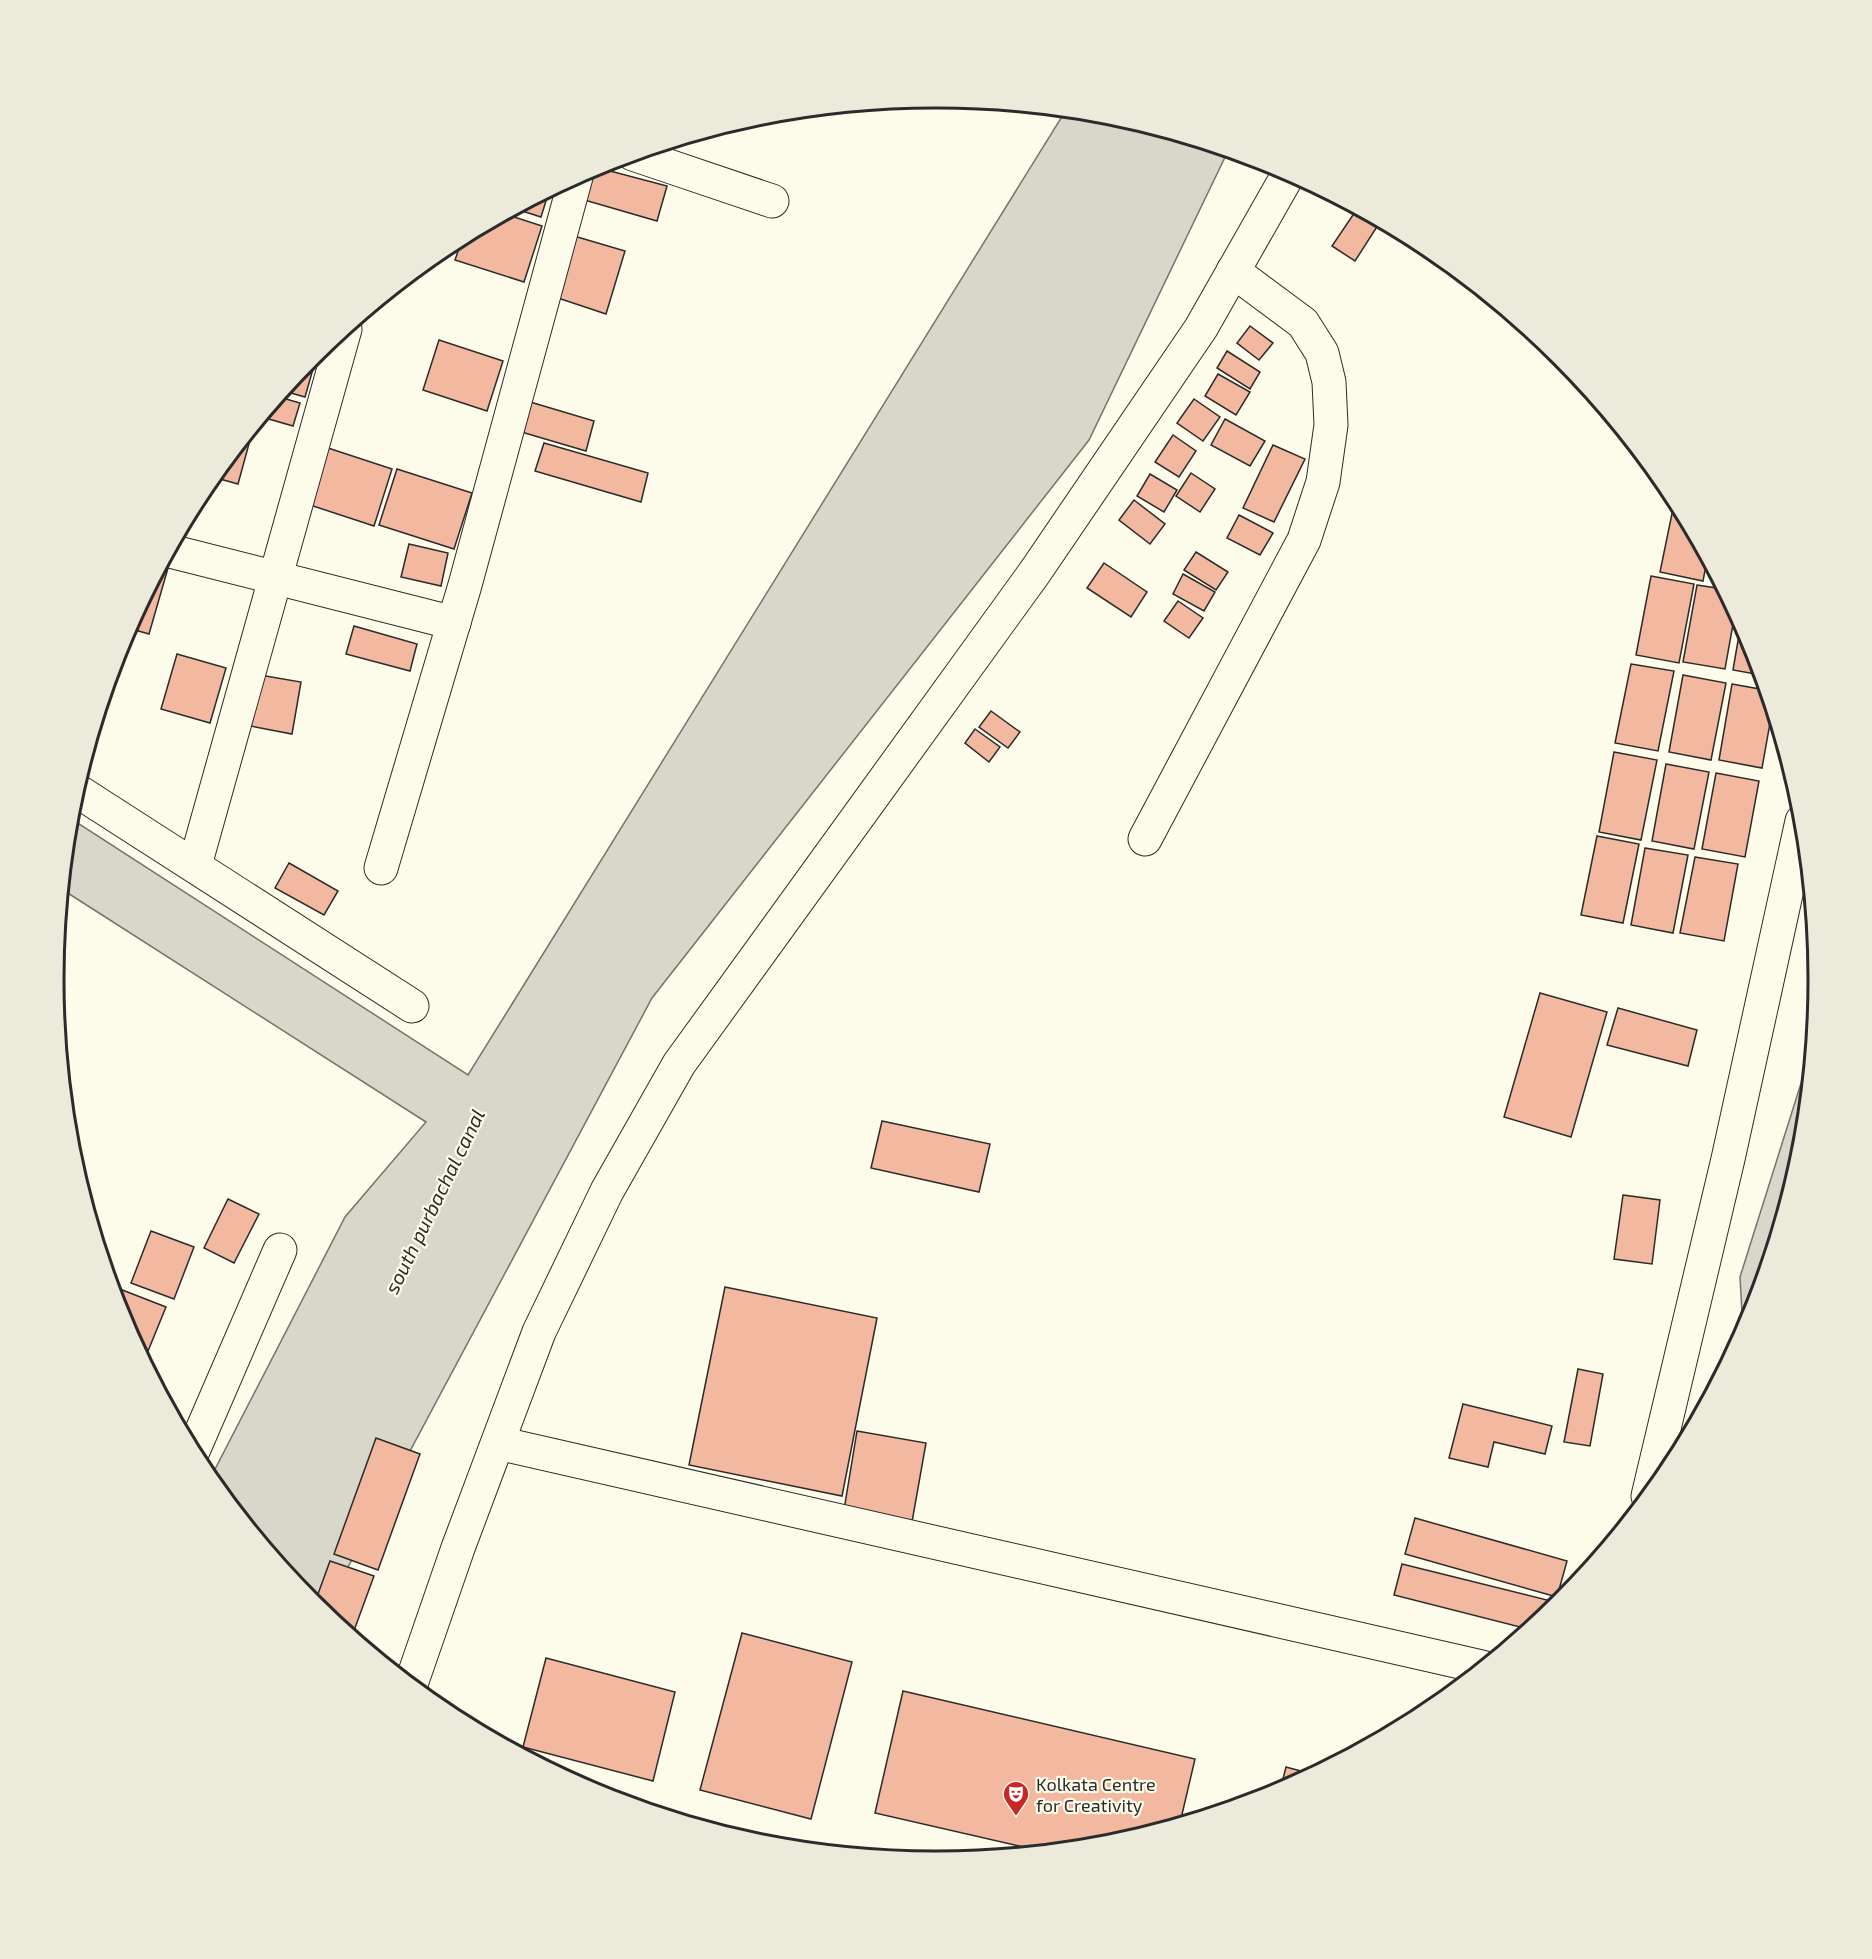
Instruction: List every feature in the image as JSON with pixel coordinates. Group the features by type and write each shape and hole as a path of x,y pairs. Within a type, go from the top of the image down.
{"street":[{"path":"645,158 772,201"},
{"path":"413,1677 458,1548 539,1332 607,1191 679,1064 1035,572 1201,328 1285,181"},
{"path":"381,868 454,623 573,188"},
{"path":"1145,839 1304,540 1323,482 1331,425 1329,382 1322,353 1303,323 1233,271"},
{"path":"195,865 341,343"},
{"path":"176,553 454,623"},
{"path":"84,795 412,1006"},
{"path":"1653,1475 1728,1159 1797,845"},
{"path":"197,1441 280,1250"},
{"path":"498,1443 1474,1665"}],"water":[{"name":"south purbachal canal","path":"1062,117 1162,138 1225,157 1089,440 652,998 328,1604 281,1554 215,1469 345,1217 426,1122 69,894 79,824 468,1075"},
{"path":"1801,1083 1791,1150 1778,1205 1742,1311 1740,1277"}],"building":[{"path":"610,171 667,186 657,221 581,199 586,181"},
{"path":"546,201 541,217 525,212"},
{"path":"1353,215 1376,228 1355,261 1332,246"},
{"path":"515,217 542,226 524,282 455,260 458,251"},
{"path":"574,236 625,251 606,314 555,297"},
{"path":"1250,326 1273,343 1259,360 1237,343"},
{"path":"439,340 503,361 487,411 423,390"},
{"path":"1227,351 1260,372 1250,389 1217,368"},
{"path":"312,371 305,397 292,393"},
{"path":"1218,374 1250,392 1236,415 1205,396"},
{"path":"286,399 300,403 293,426 269,419"},
{"path":"1194,399 1220,417 1203,441 1177,423"},
{"path":"527,401 594,421 586,451 518,431"},
{"path":"1225,419 1265,441 1250,466 1211,445"},
{"path":"1173,435 1196,451 1179,477 1155,462"},
{"path":"544,443 648,473 641,502 535,471"},
{"path":"249,444 238,484 222,480"},
{"path":"1273,445 1305,459 1274,522 1243,508"},
{"path":"322,446 392,469 374,526 304,503"},
{"path":"397,469 472,493 454,549 379,525"},
{"path":"1191,473 1215,489 1200,512 1176,496"},
{"path":"1150,474 1177,490 1164,512 1137,496"},
{"path":"1134,500 1165,524 1150,544 1119,520"},
{"path":"1672,513 1705,570 1703,581 1660,572"},
{"path":"1239,515 1273,533 1260,555 1227,538"},
{"path":"409,544 448,553 441,586 401,577"},
{"path":"1196,552 1228,572 1216,590 1184,570"},
{"path":"1104,563 1147,592 1131,617 1087,588"},
{"path":"168,568 149,634 138,631"},
{"path":"1183,574 1215,592 1204,611 1173,594"},
{"path":"1651,576 1694,584 1679,663 1636,655"},
{"path":"1697,585 1715,588 1733,627 1725,669 1683,662"},
{"path":"1178,601 1203,618 1189,638 1164,621"},
{"path":"354,626 417,644 410,671 346,654"},
{"path":"1738,640 1751,673 1733,670"},
{"path":"177,654 226,668 210,723 161,709"},
{"path":"1631,664 1674,671 1658,751 1615,743"},
{"path":"254,674 301,682 292,734 245,725"},
{"path":"1683,675 1726,683 1711,760 1669,752"},
{"path":"1732,684 1757,689 1769,726 1762,768 1719,760"},
{"path":"991,711 1020,732 1008,748 979,727"},
{"path":"975,729 1000,747 989,762 965,743"},
{"path":"1614,752 1657,760 1641,840 1599,832"},
{"path":"1666,764 1709,772 1694,849 1652,841"},
{"path":"1716,773 1759,781 1745,857 1702,849"},
{"path":"1597,836 1639,844 1623,923 1581,915"},
{"path":"1645,848 1688,855 1673,933 1631,925"},
{"path":"1695,857 1738,864 1724,941 1680,933"},
{"path":"289,863 338,891 324,915 275,888"},
{"path":"1540,993 1607,1012 1571,1137 1504,1117"},
{"path":"1618,1008 1697,1030 1688,1066 1607,1045"},
{"path":"882,1121 990,1144 979,1192 871,1168"},
{"path":"1623,1195 1660,1200 1652,1264 1614,1259"},
{"path":"228,1199 259,1214 234,1263 204,1248"},
{"path":"151,1231 194,1247 174,1299 131,1283"},
{"path":"725,1287 877,1318 842,1496 689,1465"},
{"path":"122,1290 166,1307 148,1351 131,1313"},
{"path":"1578,1369 1603,1374 1590,1446 1564,1442"},
{"path":"1463,1404 1552,1426 1545,1454 1494,1442 1488,1467 1449,1458"},
{"path":"857,1431 926,1443 912,1522 844,1510"},
{"path":"376,1438 420,1454 378,1570 334,1554"},
{"path":"1415,1518 1567,1561 1560,1588 1552,1596 1405,1554"},
{"path":"330,1561 374,1576 355,1629 318,1594"},
{"path":"1402,1564 1548,1600 1520,1627 1394,1595"},
{"path":"742,1633 852,1662 811,1819 700,1790"},
{"path":"546,1658 675,1692 653,1781 523,1746"},
{"path":"903,1691 1195,1759 1182,1815 1106,1834 1050,1844 1021,1847 875,1813"},
{"path":"1286,1767 1300,1771 1283,1779"}],"place":[{"name":"Kolkata Centre for Creativity","path":"1016,1817"}]}
